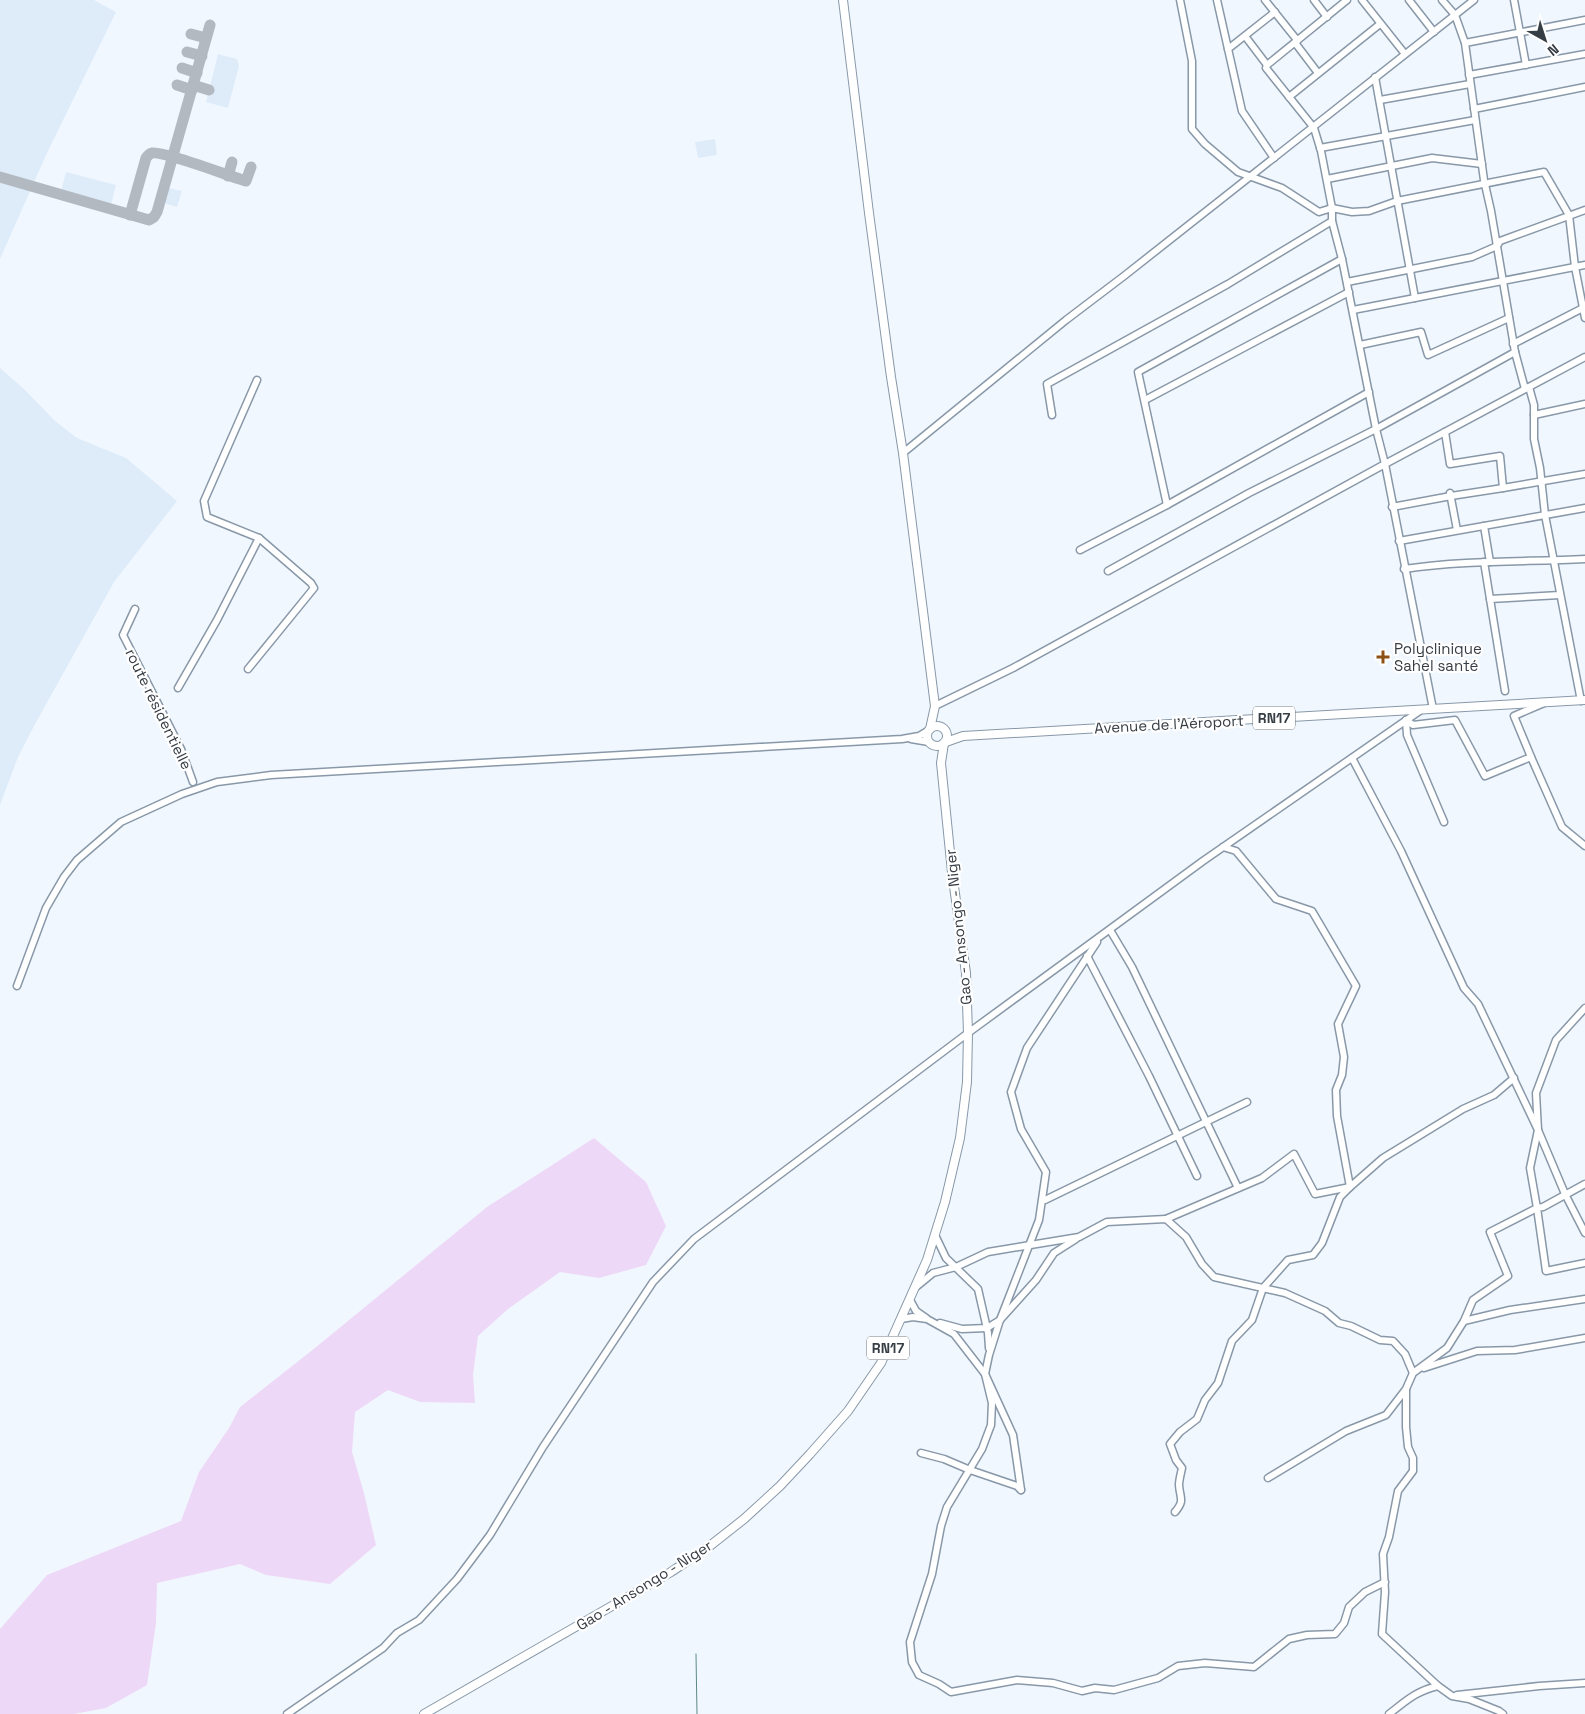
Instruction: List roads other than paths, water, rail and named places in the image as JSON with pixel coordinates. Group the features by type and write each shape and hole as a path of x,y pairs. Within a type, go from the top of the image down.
{"main road":[{"path":"843,0 870,223 903,453 934,709 937,721 947,736 945,742 938,746 930,744 927,736 934,709"},
{"name":"Avenue de l'Aéroport","path":"963,736 1583,700"},
{"path":"929,730 936,726 944,729"},
{"name":"RN17","path":"944,729 954,735 963,736"},
{"name":"RN17","path":"941,763 945,742 963,736"},
{"name":"RN17","path":"930,744 941,763"},
{"name":"Gao - Ansongo - Niger","path":"424,1714 671,1572 711,1546 780,1486 848,1411 881,1363 927,1260 935,1235 960,1138 967,1082 966,973 952,872 941,763"}],"street":[{"path":"1180,0 1192,61 1192,129 1219,157 1238,172 1282,188 1319,212 1332,208 1352,212 1369,211 1397,201 1484,182 1544,172 1569,215 1575,267 1585,318"},
{"path":"1217,0 1242,111 1274,158"},
{"path":"1265,0 1297,40 1296,44 1318,73"},
{"path":"1314,0 1327,17"},
{"path":"1267,64 1347,0"},
{"path":"1362,0 1405,54"},
{"path":"1410,0 1434,32"},
{"path":"1442,0 1454,15 1465,43 1484,182 1497,246 1513,344 1534,406 1534,439 1545,515 1583,700"},
{"path":"903,453 1066,320 1314,128 1375,77 1474,0"},
{"path":"1514,0 1526,65"},
{"path":"1228,49 1274,12"},
{"path":"1465,43 1585,20"},
{"path":"1289,97 1380,24"},
{"path":"1244,36 1267,64 1266,68 1314,128 1320,148 1332,208 1332,221 1342,259 1376,429 1385,464 1432,709"},
{"path":"1469,75 1585,54"},
{"path":"1375,77 1415,298"},
{"path":"1380,100 1470,84"},
{"path":"1474,109 1585,87"},
{"path":"1320,148 1475,120"},
{"path":"1327,179 1432,158 1482,164"},
{"path":"1347,282 1472,257 1497,246 1500,241 1585,210"},
{"path":"1052,415 1047,384 1228,284 1332,221"},
{"path":"1167,505 1138,372 1342,259"},
{"path":"1353,310 1585,265"},
{"path":"1145,400 1349,292"},
{"path":"1513,344 1584,307"},
{"path":"1360,345 1421,332 1428,355 1509,318"},
{"path":"1108,571 1249,493 1376,429 1515,352"},
{"path":"934,709 1013,668 1385,464 1585,357"},
{"path":"248,670 314,588 259,538 207,517 204,501 257,380"},
{"path":"1080,550 1167,505 1369,392"},
{"path":"1534,415 1585,404"},
{"path":"1445,432 1450,464 1500,456 1503,488"},
{"path":"1392,506 1450,494 1503,488 1585,474"},
{"path":"1450,494 1457,530"},
{"path":"1399,541 1585,508"},
{"path":"1484,526 1490,599 1506,691"},
{"name":"route résidentielle","path":"178,688 217,620 259,538"},
{"path":"1404,569 1451,563 1554,561 1584,557"},
{"path":"1490,599 1560,594"},
{"name":"route résidentielle","path":"136,609 123,635 181,749 193,782"},
{"path":"1546,703 1514,716 1562,828 1585,846"},
{"path":"287,1714 383,1648 397,1633 420,1620 457,1579 490,1535 543,1447 653,1282 694,1239 968,1033 1223,847 1420,710"},
{"path":"1406,720 1413,725 1455,720 1484,776 1531,757"},
{"path":"1406,720 1407,735 1444,822"},
{"path":"907,739 929,730"},
{"path":"17,986 46,908 64,877 77,860 121,822 182,794 217,782 271,774 907,739 930,744"},
{"path":"1352,758 1401,850 1464,988 1478,1004 1538,1130 1565,1194 1585,1233"},
{"path":"1223,847 1236,851 1276,899 1312,911 1356,986 1338,1024 1344,1057 1342,1075 1336,1090 1337,1116 1350,1187"},
{"path":"1110,930 1132,968 1238,1188"},
{"path":"1102,936 1086,956 1027,1048 1011,1092 1021,1129 1046,1172 1039,1220 1000,1320 989,1355 985,1374 992,1403 991,1426 982,1449 947,1507 941,1526 932,1574 910,1642 912,1662 919,1675 951,1692 1017,1680 1053,1682 1082,1691 1094,1688 1114,1690 1158,1678 1178,1666 1205,1663 1254,1668 1289,1639 1307,1634 1335,1634 1344,1623 1349,1607 1365,1592 1384,1582"},
{"path":"1086,956 1149,1076 1197,1176"},
{"path":"1585,1008 1556,1040 1536,1093 1538,1130 1530,1168 1546,1271 1585,1263"},
{"path":"1174,1512 1181,1504 1182,1495 1179,1484 1182,1468 1176,1460 1170,1444 1180,1432 1197,1419 1205,1400 1218,1383 1232,1341 1252,1320 1263,1288 1288,1260 1313,1255 1322,1243 1340,1197 1383,1158 1463,1109 1494,1094 1514,1078"},
{"path":"1045,1200 1248,1102"},
{"path":"901,1319 913,1317 927,1319 962,1329 987,1328 1000,1320 1036,1280 1054,1253 1079,1237 1107,1222 1166,1219 1262,1178 1294,1154 1315,1194 1350,1187"},
{"path":"1268,1478 1346,1431 1386,1415 1406,1389 1415,1372 1447,1348 1474,1300 1508,1276 1490,1232 1537,1208 1543,1207 1585,1184"},
{"path":"1166,1219 1186,1237 1202,1264 1214,1277 1285,1293 1325,1311 1339,1323 1351,1326 1380,1340 1392,1341 1405,1354 1415,1372"},
{"path":"935,1235 946,1258 978,1288 987,1328 989,1355"},
{"path":"916,1286 933,1273 956,1267 988,1252 1079,1237"},
{"path":"1464,1320 1510,1310 1585,1299"},
{"path":"910,1300 916,1311 954,1334 985,1374 1013,1435 1021,1490 1017,1486 944,1459 921,1453"},
{"path":"1415,1372 1477,1351 1515,1350 1585,1338"},
{"path":"1406,1389 1406,1427 1408,1447 1413,1458 1413,1471 1398,1491 1389,1537 1383,1554 1382,1634 1438,1686 1452,1696 1469,1699 1502,1714"},
{"path":"1452,1696 1585,1683"},
{"path":"1390,1714 1414,1695 1428,1688 1438,1686"}],"waterway":[{"path":"696,1654 697,1714"}],"place":[{"name":"Polyclinique Sahel santé","path":"1383,657"}]}
